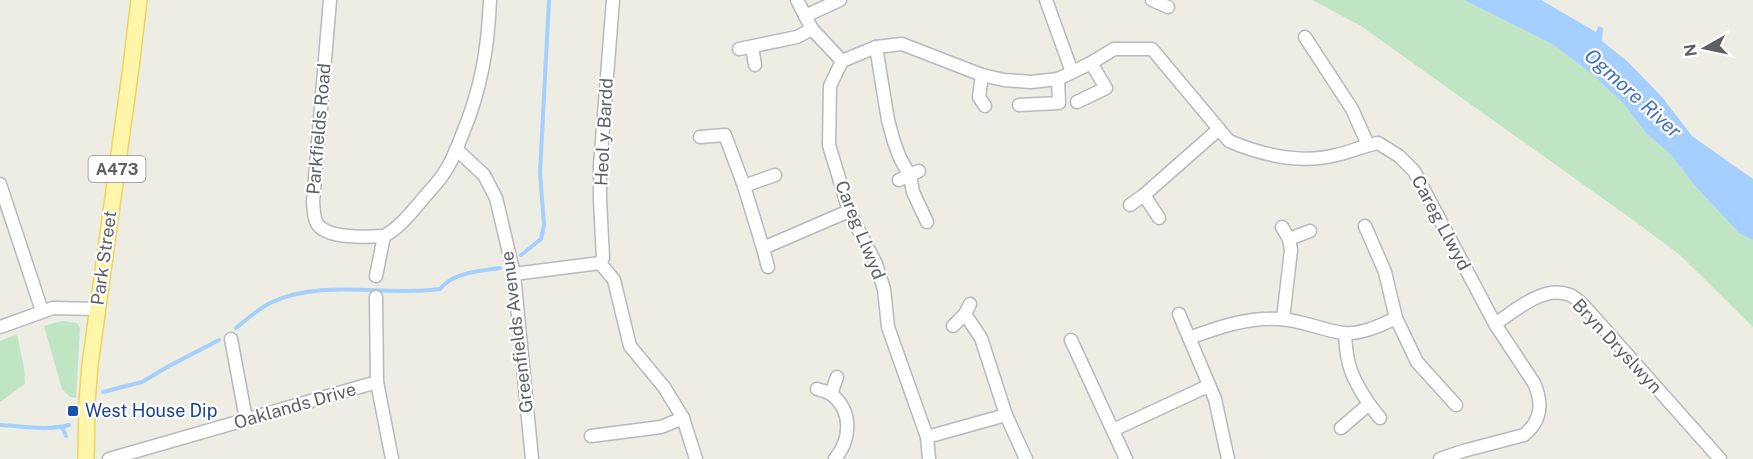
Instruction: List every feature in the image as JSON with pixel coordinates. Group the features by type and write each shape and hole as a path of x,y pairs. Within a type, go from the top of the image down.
{"main road":[{"name":"Park Street","path":"86,459 87,402 97,309 139,0"}],"street":[{"name":"Parkfields Road","path":"330,0 313,202 315,218 320,227 327,232 384,236"},
{"path":"376,276 384,236 418,205 445,173 473,109 489,40 490,0"},
{"name":"Heol y Bardd","path":"600,263 603,258 600,166 613,0"},
{"path":"797,0 812,29 842,61 876,47 902,44 982,75 1004,80 1031,82 1058,79 1114,49 1152,49 1229,141 1279,157 1316,159 1335,156 1368,145 1352,110 1305,37"},
{"path":"805,16 840,0"},
{"path":"1046,0 1072,72"},
{"path":"1152,0 1168,7"},
{"path":"755,65 746,48 797,37 812,29"},
{"path":"876,47 894,142 927,222"},
{"name":"Careg Llwyd","path":"842,61 830,86 829,145 849,211 876,264 884,289 888,327 927,436 929,459"},
{"path":"1077,102 1106,88 1091,63"},
{"path":"982,75 979,97 985,106"},
{"path":"1018,105 1059,102 1058,79"},
{"path":"1130,205 1219,129"},
{"path":"700,137 724,135 732,150 768,267"},
{"name":"Careg Llwyd","path":"1368,145 1378,143 1387,147 1414,171 1495,324 1539,394 1541,407 1538,417 1532,429 1524,435 1440,459"},
{"name":"Greenfields Avenue","path":"456,149 484,175 496,198 514,274 532,459"},
{"path":"744,186 775,175"},
{"path":"0,184 42,311"},
{"path":"1144,195 1159,218"},
{"path":"763,248 849,211"},
{"path":"1365,226 1385,272 1396,318 1417,362 1456,405"},
{"path":"1282,228 1289,239 1291,250 1282,319"},
{"path":"1289,239 1310,231"},
{"path":"514,274 600,263 614,280 630,346 664,387 683,418 696,459"},
{"name":"Bryn Dryslwyn","path":"1495,324 1546,294 1557,292 1570,295 1585,307 1720,459"},
{"path":"376,297 377,382 392,459"},
{"path":"0,327 58,307 97,309"},
{"path":"953,327 968,309 981,338 1006,415 1026,459"},
{"path":"1179,314 1215,399 1228,459"},
{"path":"1190,339 1220,326 1262,318 1282,319 1345,333 1358,332 1396,318"},
{"path":"1345,333 1346,354 1353,379 1380,418"},
{"path":"231,339 246,420"},
{"path":"1071,340 1126,459"},
{"path":"831,394 837,377"},
{"name":"Oaklands Drive","path":"109,459 377,382"},
{"path":"1113,430 1208,386"},
{"path":"817,389 831,394 844,410 849,429 844,448 836,459"},
{"path":"1341,428 1369,404"},
{"path":"927,436 1006,415"},
{"path":"591,436 661,427 683,418"}],"green space":[{"path":"1312,0 1464,0 1554,45 1593,75 1624,104 1645,132 1671,155 1695,186 1740,234 1753,240 1753,327 1680,255 1633,220 1361,26"},
{"path":"62,321 77,323 80,328 76,398 70,397 62,389 44,326"},
{"path":"17,334 25,384 0,402 0,341"}],"water":[{"name":"Ogmore River","path":"1464,0 1541,0 1596,32 1598,26 1603,28 1602,41 1628,62 1662,97 1692,136 1753,179 1753,240 1740,234 1695,186 1671,155 1645,132 1624,104 1593,75 1554,45"}],"waterway":[{"path":"521,255 541,239 544,225 540,173 549,0"},
{"path":"236,328 270,303 311,291 440,289 452,279 460,276 500,268"},
{"path":"103,392 142,382 219,340"},
{"path":"0,425 43,428 69,425"},
{"path":"62,427 66,436"}],"place":[{"name":"West House Dip","path":"73,411"}]}
